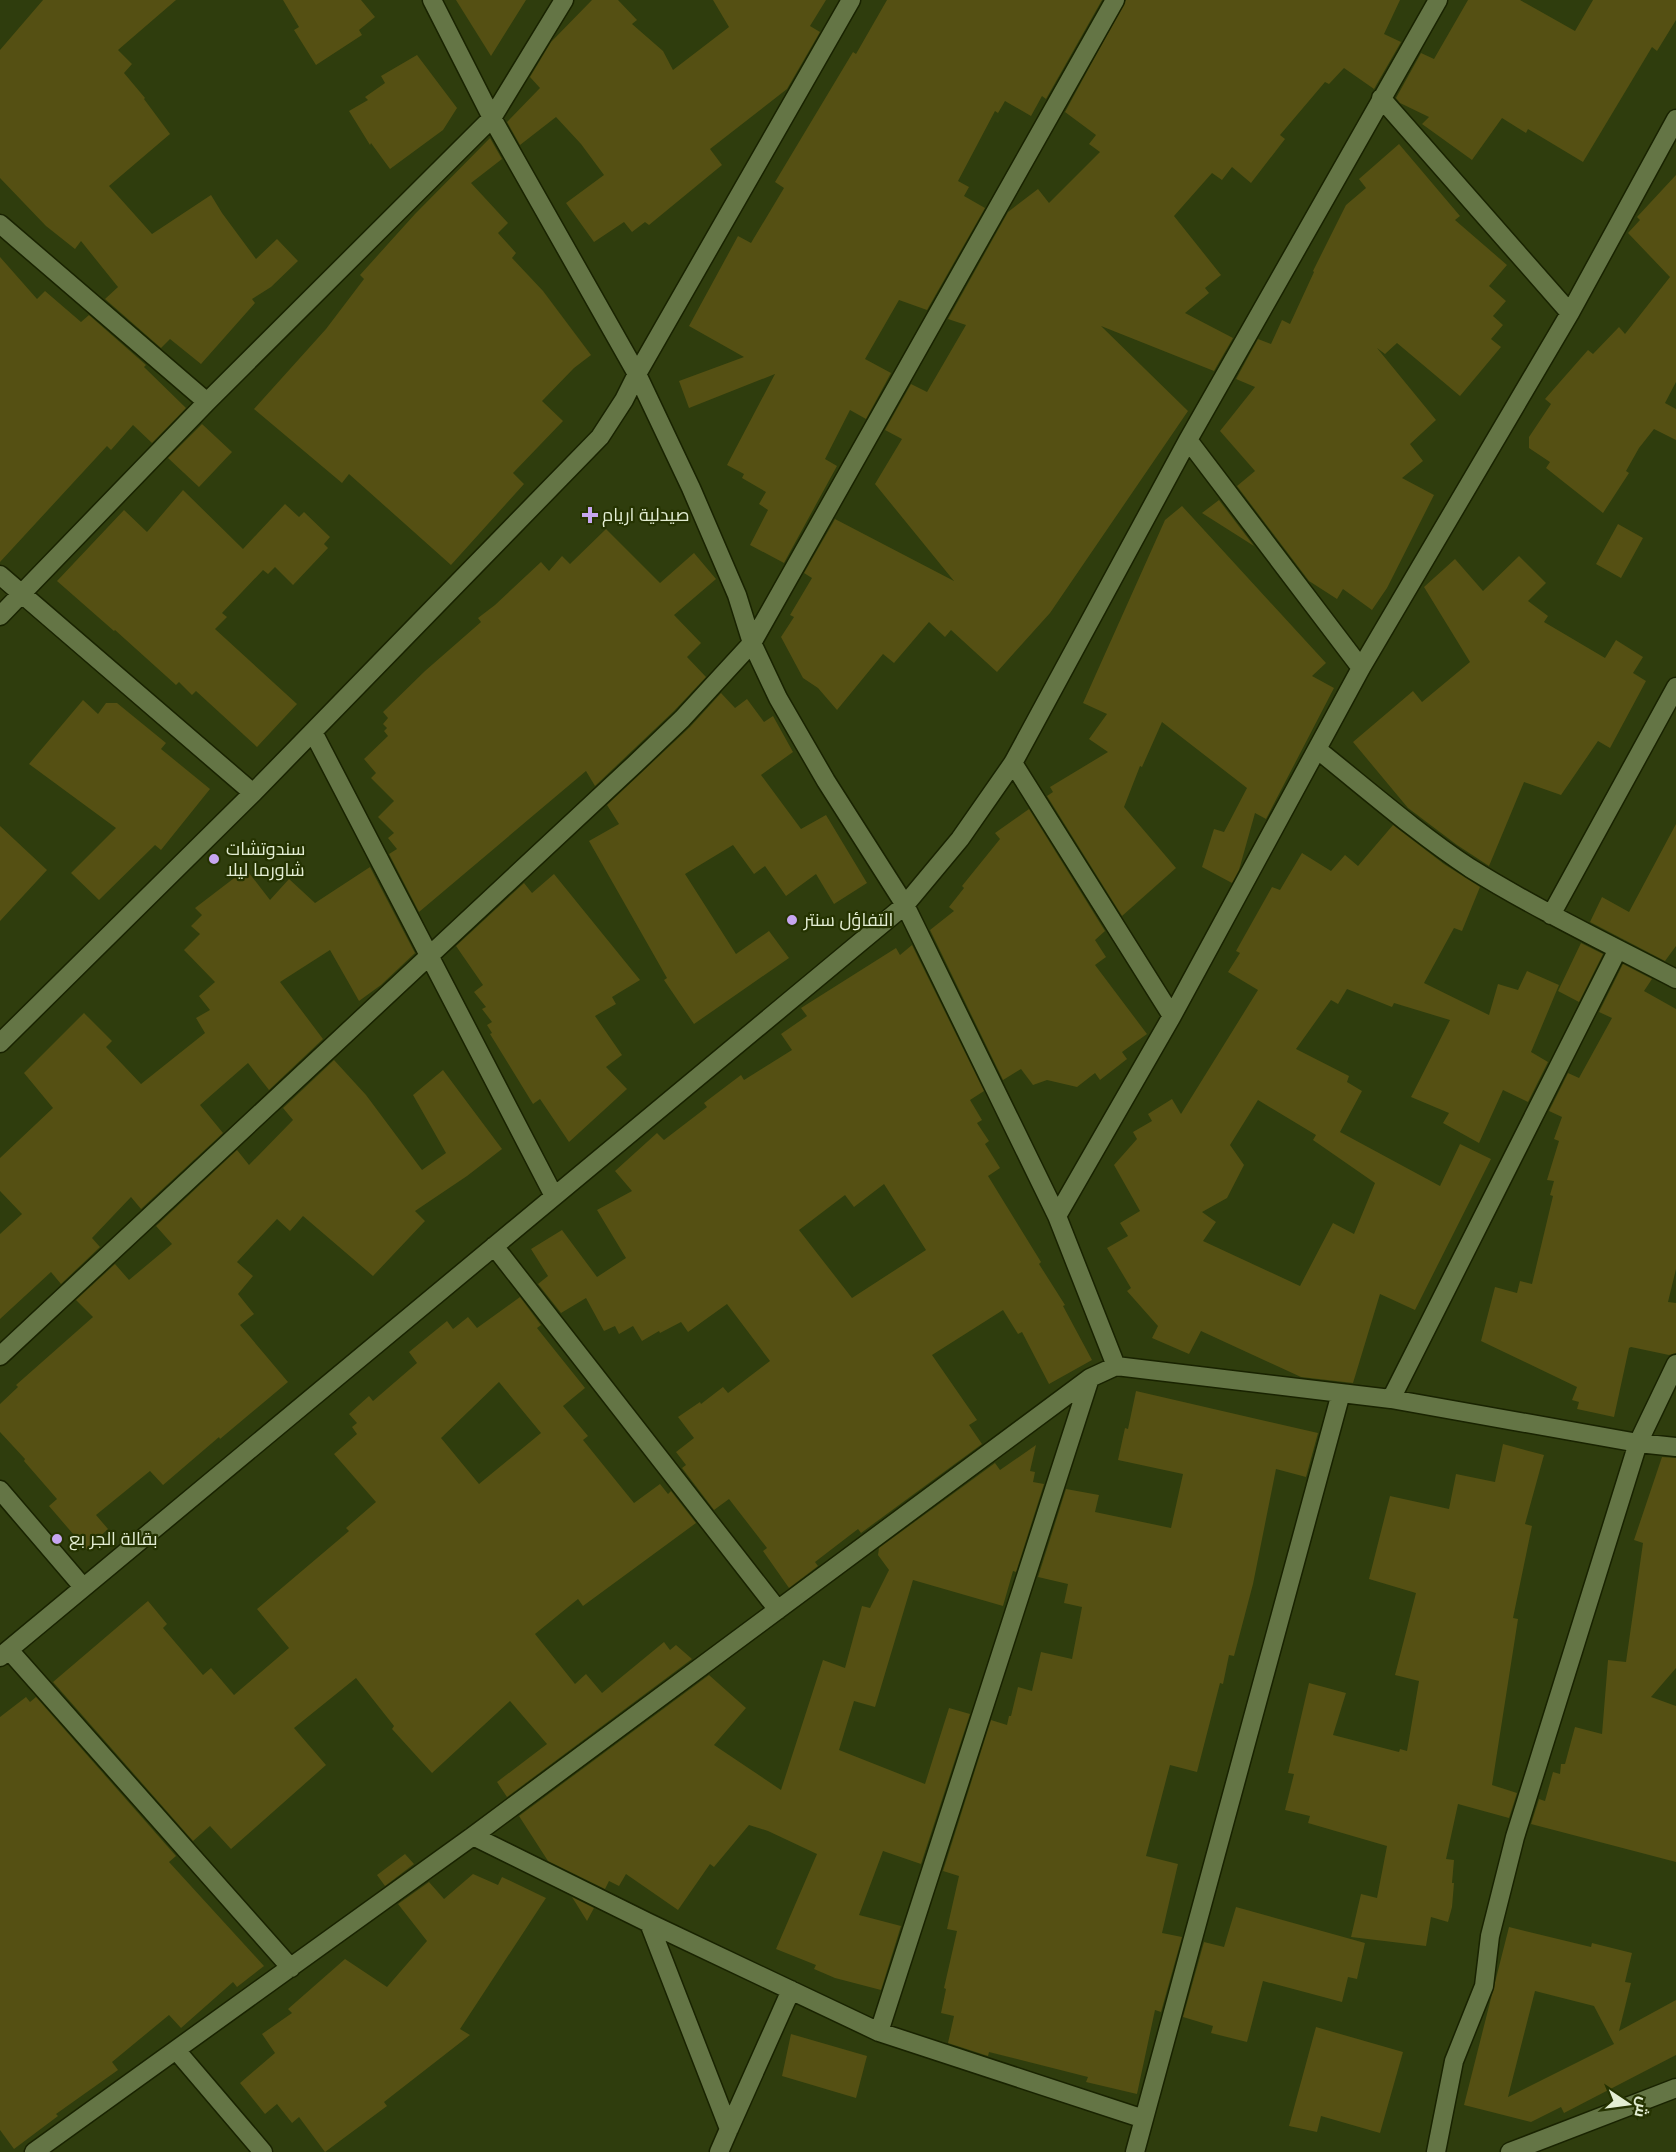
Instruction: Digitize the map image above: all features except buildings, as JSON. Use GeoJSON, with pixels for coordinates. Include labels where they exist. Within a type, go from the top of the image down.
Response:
{"type":"FeatureCollection","features":[{"type":"Feature","properties":{"kind":"street"},"geometry":{"type":"LineString","coordinates":[[432,0],[492,118],[637,374],[691,489],[736,596],[752,643],[778,698],[826,781],[905,905],[1057,1216],[1116,1366]]}},
{"type":"Feature","properties":{"kind":"street"},"geometry":{"type":"LineString","coordinates":[[0,616],[207,402],[492,118],[564,0]]}},
{"type":"Feature","properties":{"kind":"street"},"geometry":{"type":"LineString","coordinates":[[0,1043],[253,793],[600,437],[624,400],[851,0]]}},
{"type":"Feature","properties":{"kind":"street"},"geometry":{"type":"LineString","coordinates":[[0,1356],[666,734],[752,643],[1115,0]]}},
{"type":"Feature","properties":{"kind":"street"},"geometry":{"type":"LineString","coordinates":[[291,1968],[4,1653],[905,905],[960,839],[1013,763],[1188,440],[1438,0]]}},
{"type":"Feature","properties":{"kind":"street"},"geometry":{"type":"LineString","coordinates":[[1381,98],[1570,313]]}},
{"type":"Feature","properties":{"kind":"street"},"geometry":{"type":"LineString","coordinates":[[1057,1216],[1172,1016],[1361,668],[1570,313],[1676,119]]}},
{"type":"Feature","properties":{"kind":"street"},"geometry":{"type":"LineString","coordinates":[[0,224],[207,402]]}},
{"type":"Feature","properties":{"kind":"street"},"geometry":{"type":"LineString","coordinates":[[1188,440],[1361,668]]}},
{"type":"Feature","properties":{"kind":"street"},"geometry":{"type":"LineString","coordinates":[[0,575],[253,793]]}},
{"type":"Feature","properties":{"kind":"street"},"geometry":{"type":"LineString","coordinates":[[1551,915],[1676,687]]}},
{"type":"Feature","properties":{"kind":"street"},"geometry":{"type":"LineString","coordinates":[[313,732],[554,1196]]}},
{"type":"Feature","properties":{"kind":"street"},"geometry":{"type":"LineString","coordinates":[[1318,750],[1453,855],[1551,915],[1676,979]]}},
{"type":"Feature","properties":{"kind":"street"},"geometry":{"type":"LineString","coordinates":[[1013,763],[1172,1016]]}},
{"type":"Feature","properties":{"kind":"street"},"geometry":{"type":"LineString","coordinates":[[1391,1399],[1618,949]]}},
{"type":"Feature","properties":{"kind":"street"},"geometry":{"type":"LineString","coordinates":[[494,1246],[778,1610]]}},
{"type":"Feature","properties":{"kind":"street"},"geometry":{"type":"LineString","coordinates":[[1436,2152],[1454,2061],[1484,1986],[1490,1936],[1515,1837],[1638,1443],[1676,1364]]}},
{"type":"Feature","properties":{"kind":"street"},"geometry":{"type":"LineString","coordinates":[[34,2152],[473,1836],[1090,1378],[1116,1366],[1391,1399],[1638,1443],[1676,1447]]}},
{"type":"Feature","properties":{"kind":"street"},"geometry":{"type":"LineString","coordinates":[[879,2032],[1090,1378]]}},
{"type":"Feature","properties":{"kind":"street"},"geometry":{"type":"LineString","coordinates":[[1135,2152],[1341,1393]]}},
{"type":"Feature","properties":{"kind":"street"},"geometry":{"type":"LineString","coordinates":[[0,1491],[83,1587]]}},
{"type":"Feature","properties":{"kind":"street"},"geometry":{"type":"LineString","coordinates":[[473,1836],[649,1923],[879,2032],[1144,2119]]}},
{"type":"Feature","properties":{"kind":"street"},"geometry":{"type":"LineString","coordinates":[[649,1923],[729,2129]]}},
{"type":"Feature","properties":{"kind":"street"},"geometry":{"type":"LineString","coordinates":[[719,2152],[791,1990]]}},
{"type":"Feature","properties":{"kind":"street"},"geometry":{"type":"LineString","coordinates":[[176,2050],[262,2152]]}},
{"type":"Feature","properties":{"kind":"street"},"geometry":{"type":"LineString","coordinates":[[1510,2152],[1676,2088]]}},
{"type":"Feature","properties":{"kind":"place","name":"صيدلية اريام"},"geometry":{"type":"Point","coordinates":[590,515]}},
{"type":"Feature","properties":{"kind":"place","name":"سندوتشات شاورما ليلا"},"geometry":{"type":"Point","coordinates":[214,859]}},
{"type":"Feature","properties":{"kind":"place","name":"التفاؤل سنتر"},"geometry":{"type":"Point","coordinates":[792,920]}},
{"type":"Feature","properties":{"kind":"place","name":"بقالة الجر بع"},"geometry":{"type":"Point","coordinates":[57,1539]}}]}
